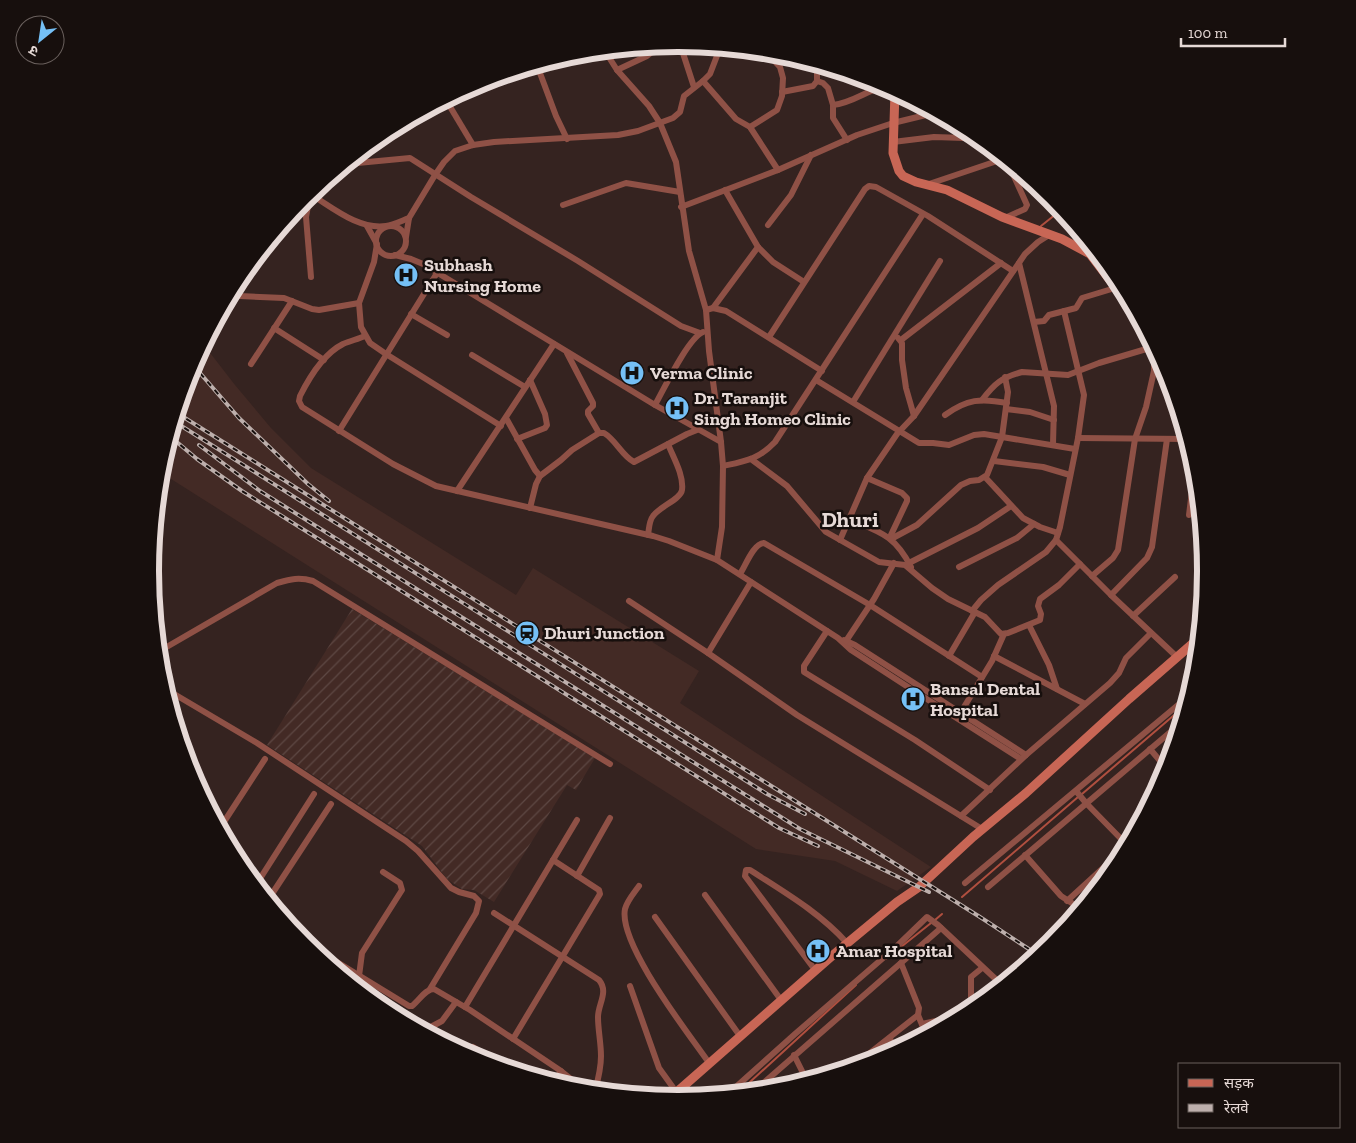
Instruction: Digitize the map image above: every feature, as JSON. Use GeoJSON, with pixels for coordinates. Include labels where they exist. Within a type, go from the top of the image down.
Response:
{"type":"FeatureCollection","features":[{"type":"Feature","properties":{"kind":"street"},"geometry":{"type":"LineString","coordinates":[[683,52],[694,87]]}},
{"type":"Feature","properties":{"kind":"street"},"geometry":{"type":"LineString","coordinates":[[617,70],[650,54]]}},
{"type":"Feature","properties":{"kind":"street"},"geometry":{"type":"LineString","coordinates":[[374,262],[402,251],[406,240],[408,218],[444,162],[455,151],[473,145],[502,142],[607,136],[628,133],[660,123],[677,115],[682,108],[684,96],[703,82],[710,74],[718,54]]}},
{"type":"Feature","properties":{"kind":"street"},"geometry":{"type":"LineString","coordinates":[[609,57],[617,70],[649,106],[660,123],[676,162],[691,260],[706,310],[703,331],[721,442],[723,466],[722,527],[717,560]]}},
{"type":"Feature","properties":{"kind":"street"},"geometry":{"type":"LineString","coordinates":[[750,127],[777,110],[782,92],[783,78],[780,67],[775,61]]}},
{"type":"Feature","properties":{"kind":"street"},"geometry":{"type":"LineString","coordinates":[[539,71],[556,116],[567,138]]}},
{"type":"Feature","properties":{"kind":"street"},"geometry":{"type":"LineString","coordinates":[[782,92],[813,86],[817,81],[817,72]]}},
{"type":"Feature","properties":{"kind":"street"},"geometry":{"type":"LineString","coordinates":[[817,81],[823,83],[828,88],[834,106],[833,118],[847,140]]}},
{"type":"Feature","properties":{"kind":"street"},"geometry":{"type":"LineString","coordinates":[[703,82],[736,119],[750,127],[778,170]]}},
{"type":"Feature","properties":{"kind":"street"},"geometry":{"type":"LineString","coordinates":[[834,106],[847,103],[872,90]]}},
{"type":"Feature","properties":{"kind":"street"},"geometry":{"type":"LineString","coordinates":[[894,100],[892,123],[893,153],[899,171],[903,176],[910,180],[955,193],[1005,218],[1083,248]]}},
{"type":"Feature","properties":{"kind":"street"},"geometry":{"type":"LineString","coordinates":[[449,105],[473,145]]}},
{"type":"Feature","properties":{"kind":"street"},"geometry":{"type":"LineString","coordinates":[[682,207],[778,170],[847,140],[892,123],[925,115]]}},
{"type":"Feature","properties":{"kind":"street"},"geometry":{"type":"LineString","coordinates":[[893,142],[934,137],[963,138]]}},
{"type":"Feature","properties":{"kind":"street"},"geometry":{"type":"LineString","coordinates":[[768,225],[790,195],[811,155]]}},
{"type":"Feature","properties":{"kind":"street"},"geometry":{"type":"LineString","coordinates":[[359,163],[406,157],[418,162],[435,175],[578,261],[681,326],[703,331]]}},
{"type":"Feature","properties":{"kind":"street"},"geometry":{"type":"LineString","coordinates":[[926,185],[996,161]]}},
{"type":"Feature","properties":{"kind":"street"},"geometry":{"type":"LineString","coordinates":[[1005,218],[1025,209],[1027,205],[1014,176]]}},
{"type":"Feature","properties":{"kind":"street"},"geometry":{"type":"LineString","coordinates":[[563,204],[626,183],[680,192]]}},
{"type":"Feature","properties":{"kind":"street"},"geometry":{"type":"LineString","coordinates":[[769,337],[868,186],[876,187],[923,214],[1013,271]]}},
{"type":"Feature","properties":{"kind":"street"},"geometry":{"type":"LineString","coordinates":[[725,190],[758,247],[773,262],[804,282]]}},
{"type":"Feature","properties":{"kind":"street"},"geometry":{"type":"LineString","coordinates":[[318,198],[367,226],[397,227],[401,230],[406,240],[412,258]]}},
{"type":"Feature","properties":{"kind":"street"},"geometry":{"type":"LineString","coordinates":[[308,209],[306,217],[311,277]]}},
{"type":"Feature","properties":{"kind":"street"},"geometry":{"type":"LineString","coordinates":[[723,466],[762,455],[775,442],[923,214]]}},
{"type":"Feature","properties":{"kind":"street"},"geometry":{"type":"LineString","coordinates":[[408,218],[388,226],[380,231],[378,235],[374,262],[360,302],[361,326],[370,343],[501,426]]}},
{"type":"Feature","properties":{"kind":"street"},"geometry":{"type":"LineString","coordinates":[[367,226],[381,252],[412,258],[655,405],[721,442]]}},
{"type":"Feature","properties":{"kind":"street"},"geometry":{"type":"LineString","coordinates":[[840,540],[867,478],[900,431],[914,416],[1013,271],[1032,247],[1049,235]]}},
{"type":"Feature","properties":{"kind":"street"},"geometry":{"type":"LineString","coordinates":[[713,308],[758,247]]}},
{"type":"Feature","properties":{"kind":"street"},"geometry":{"type":"LineString","coordinates":[[853,402],[940,260]]}},
{"type":"Feature","properties":{"kind":"street"},"geometry":{"type":"LineString","coordinates":[[901,340],[1001,263]]}},
{"type":"Feature","properties":{"kind":"street"},"geometry":{"type":"LineString","coordinates":[[1019,263],[1048,374],[1054,406],[1053,444]]}},
{"type":"Feature","properties":{"kind":"street"},"geometry":{"type":"LineString","coordinates":[[339,431],[437,273]]}},
{"type":"Feature","properties":{"kind":"street"},"geometry":{"type":"LineString","coordinates":[[1034,322],[1044,321],[1049,315],[1078,308],[1082,298],[1113,289]]}},
{"type":"Feature","properties":{"kind":"street"},"geometry":{"type":"LineString","coordinates":[[239,295],[277,297],[319,310],[360,302]]}},
{"type":"Feature","properties":{"kind":"street"},"geometry":{"type":"LineString","coordinates":[[251,364],[292,301]]}},
{"type":"Feature","properties":{"kind":"street"},"geometry":{"type":"LineString","coordinates":[[706,310],[713,308],[726,311],[822,371]]}},
{"type":"Feature","properties":{"kind":"street"},"geometry":{"type":"LineString","coordinates":[[949,656],[981,600],[998,585],[1046,552],[1057,536],[1078,438],[1084,395],[1079,371],[1072,352],[1072,344],[1064,311]]}},
{"type":"Feature","properties":{"kind":"street"},"geometry":{"type":"LineString","coordinates":[[411,314],[447,335]]}},
{"type":"Feature","properties":{"kind":"street"},"geometry":{"type":"LineString","coordinates":[[274,328],[324,360]]}},
{"type":"Feature","properties":{"kind":"street"},"geometry":{"type":"LineString","coordinates":[[655,405],[684,353],[703,331]]}},
{"type":"Feature","properties":{"kind":"street"},"geometry":{"type":"LineString","coordinates":[[366,336],[343,344],[324,360],[303,390],[299,402],[309,412],[426,482],[457,491],[648,535],[669,541],[717,560],[826,631],[846,641],[961,712],[1024,757]]}},
{"type":"Feature","properties":{"kind":"street"},"geometry":{"type":"LineString","coordinates":[[894,336],[901,340],[903,346],[902,360],[906,388],[914,416]]}},
{"type":"Feature","properties":{"kind":"street"},"geometry":{"type":"LineString","coordinates":[[457,491],[554,344]]}},
{"type":"Feature","properties":{"kind":"street"},"geometry":{"type":"LineString","coordinates":[[982,400],[997,381],[1005,377],[1022,372],[1068,375],[1099,362],[1146,349]]}},
{"type":"Feature","properties":{"kind":"street"},"geometry":{"type":"LineString","coordinates":[[567,352],[593,403],[588,414],[599,433]]}},
{"type":"Feature","properties":{"kind":"street"},"geometry":{"type":"LineString","coordinates":[[472,355],[525,387]]}},
{"type":"Feature","properties":{"kind":"street"},"geometry":{"type":"LineString","coordinates":[[1092,576],[1113,558],[1118,550],[1135,439],[1150,389],[1154,366]]}},
{"type":"Feature","properties":{"kind":"street"},"geometry":{"type":"LineString","coordinates":[[890,538],[917,525],[961,486],[970,481],[980,480],[990,471],[1002,438],[1008,392],[1005,377]]}},
{"type":"Feature","properties":{"kind":"street"},"geometry":{"type":"LineString","coordinates":[[517,438],[545,428],[547,425],[545,414],[530,380]]}},
{"type":"Feature","properties":{"kind":"street"},"geometry":{"type":"LineString","coordinates":[[816,380],[914,441],[922,444],[949,445],[980,434],[1053,444],[1075,449]]}},
{"type":"Feature","properties":{"kind":"street"},"geometry":{"type":"LineString","coordinates":[[945,415],[965,404],[982,400],[1054,420]]}},
{"type":"Feature","properties":{"kind":"street"},"geometry":{"type":"LineString","coordinates":[[506,418],[540,476]]}},
{"type":"Feature","properties":{"kind":"street"},"geometry":{"type":"LineString","coordinates":[[530,508],[540,476],[572,450],[599,433],[604,433],[610,437],[634,462],[697,430]]}},
{"type":"Feature","properties":{"kind":"street"},"geometry":{"type":"LineString","coordinates":[[1078,438],[1179,439]]}},
{"type":"Feature","properties":{"kind":"street"},"geometry":{"type":"LineString","coordinates":[[1111,595],[1147,558],[1152,547],[1167,439]]}},
{"type":"Feature","properties":{"kind":"street"},"geometry":{"type":"LineString","coordinates":[[648,535],[653,515],[668,502],[680,496],[682,490],[678,470],[668,444]]}},
{"type":"Feature","properties":{"kind":"street"},"geometry":{"type":"LineString","coordinates":[[751,459],[787,486],[820,526],[840,540],[880,562],[905,565],[948,599],[985,617],[999,633],[1004,634],[1040,620],[1038,606],[1040,599],[1059,585],[1080,564]]}},
{"type":"Feature","properties":{"kind":"street"},"geometry":{"type":"LineString","coordinates":[[994,461],[1043,467],[1070,475]]}},
{"type":"Feature","properties":{"kind":"street"},"geometry":{"type":"LineString","coordinates":[[984,477],[1023,518],[1057,536],[1080,564],[1177,657]]}},
{"type":"Feature","properties":{"kind":"street"},"geometry":{"type":"LineString","coordinates":[[867,478],[902,493],[907,498],[908,501],[890,538]]}},
{"type":"Feature","properties":{"kind":"street"},"geometry":{"type":"LineString","coordinates":[[1189,515],[1191,495]]}},
{"type":"Feature","properties":{"kind":"street"},"geometry":{"type":"LineString","coordinates":[[909,563],[961,537],[1011,506]]}},
{"type":"Feature","properties":{"kind":"street"},"geometry":{"type":"LineString","coordinates":[[849,519],[890,538],[898,545],[912,570]]}},
{"type":"Feature","properties":{"kind":"street"},"geometry":{"type":"LineString","coordinates":[[959,567],[1017,538],[1034,524]]}},
{"type":"Feature","properties":{"kind":"street"},"geometry":{"type":"LineString","coordinates":[[740,574],[756,546],[761,543],[764,544],[870,605],[982,678]]}},
{"type":"Feature","properties":{"kind":"street"},"geometry":{"type":"LineString","coordinates":[[846,641],[870,605],[894,563]]}},
{"type":"Feature","properties":{"kind":"street"},"geometry":{"type":"LineString","coordinates":[[1133,616],[1175,577]]}},
{"type":"Feature","properties":{"kind":"street"},"geometry":{"type":"LineString","coordinates":[[165,648],[277,583],[293,578],[302,578],[313,581],[610,764]]}},
{"type":"Feature","properties":{"kind":"street"},"geometry":{"type":"LineString","coordinates":[[708,653],[751,582]]}},
{"type":"Feature","properties":{"kind":"street"},"geometry":{"type":"LineString","coordinates":[[629,601],[797,715],[982,829]]}},
{"type":"Feature","properties":{"kind":"street"},"geometry":{"type":"LineString","coordinates":[[1029,625],[1049,665],[1057,689]]}},
{"type":"Feature","properties":{"kind":"street"},"geometry":{"type":"LineString","coordinates":[[826,631],[804,666],[804,672],[915,740],[990,790]]}},
{"type":"Feature","properties":{"kind":"street"},"geometry":{"type":"LineString","coordinates":[[961,816],[1024,757],[1119,674],[1126,658],[1151,633]]}},
{"type":"Feature","properties":{"kind":"street"},"geometry":{"type":"LineString","coordinates":[[961,712],[982,678],[1004,634]]}},
{"type":"Feature","properties":{"kind":"street"},"geometry":{"type":"LineString","coordinates":[[838,638],[851,650],[1024,757]]}},
{"type":"Feature","properties":{"kind":"street"},"geometry":{"type":"LineString","coordinates":[[680,1090],[815,970],[919,887],[1192,644]]}},
{"type":"Feature","properties":{"kind":"street"},"geometry":{"type":"LineString","coordinates":[[994,656],[1085,704]]}},
{"type":"Feature","properties":{"kind":"street"},"geometry":{"type":"LineString","coordinates":[[174,694],[257,743],[406,841],[418,851],[451,888],[474,896],[479,901],[476,913],[430,989],[412,1006],[335,961]]}},
{"type":"Feature","properties":{"kind":"street"},"geometry":{"type":"LineString","coordinates":[[965,883],[1180,704]]}},
{"type":"Feature","properties":{"kind":"street"},"geometry":{"type":"LineString","coordinates":[[988,887],[1084,802],[1171,731]]}},
{"type":"Feature","properties":{"kind":"street"},"geometry":{"type":"LineString","coordinates":[[1150,749],[1160,761]]}},
{"type":"Feature","properties":{"kind":"street"},"geometry":{"type":"LineString","coordinates":[[224,822],[264,759]]}},
{"type":"Feature","properties":{"kind":"street"},"geometry":{"type":"LineString","coordinates":[[1076,792],[1122,840]]}},
{"type":"Feature","properties":{"kind":"street"},"geometry":{"type":"LineString","coordinates":[[260,879],[314,794]]}},
{"type":"Feature","properties":{"kind":"street"},"geometry":{"type":"LineString","coordinates":[[272,894],[330,804]]}},
{"type":"Feature","properties":{"kind":"street"},"geometry":{"type":"LineString","coordinates":[[577,876],[610,818]]}},
{"type":"Feature","properties":{"kind":"street"},"geometry":{"type":"LineString","coordinates":[[465,1007],[577,820]]}},
{"type":"Feature","properties":{"kind":"street"},"geometry":{"type":"LineString","coordinates":[[1025,855],[1067,901],[1075,906]]}},
{"type":"Feature","properties":{"kind":"street"},"geometry":{"type":"LineString","coordinates":[[513,1039],[600,894],[599,890],[553,860]]}},
{"type":"Feature","properties":{"kind":"street"},"geometry":{"type":"LineString","coordinates":[[1067,901],[1104,867]]}},
{"type":"Feature","properties":{"kind":"street"},"geometry":{"type":"LineString","coordinates":[[815,970],[745,876],[746,870],[750,870],[815,912],[847,943]]}},
{"type":"Feature","properties":{"kind":"street"},"geometry":{"type":"LineString","coordinates":[[359,976],[362,953],[402,890],[400,883],[383,872]]}},
{"type":"Feature","properties":{"kind":"street"},"geometry":{"type":"LineString","coordinates":[[638,886],[625,909],[628,932],[634,948],[662,996],[709,1063]]}},
{"type":"Feature","properties":{"kind":"street"},"geometry":{"type":"LineString","coordinates":[[704,895],[781,1000]]}},
{"type":"Feature","properties":{"kind":"street"},"geometry":{"type":"LineString","coordinates":[[494,913],[599,980],[602,984],[603,997],[598,1017],[601,1057],[597,1084]]}},
{"type":"Feature","properties":{"kind":"street"},"geometry":{"type":"LineString","coordinates":[[655,917],[740,1036]]}},
{"type":"Feature","properties":{"kind":"street"},"geometry":{"type":"LineString","coordinates":[[736,1087],[898,946],[925,918],[929,918],[939,926],[997,981]]}},
{"type":"Feature","properties":{"kind":"street"},"geometry":{"type":"LineString","coordinates":[[763,1083],[901,963],[939,926]]}},
{"type":"Feature","properties":{"kind":"street"},"geometry":{"type":"LineString","coordinates":[[869,1054],[918,1015],[920,1008],[901,963]]}},
{"type":"Feature","properties":{"kind":"street"},"geometry":{"type":"LineString","coordinates":[[971,999],[971,978],[982,968]]}},
{"type":"Feature","properties":{"kind":"street"},"geometry":{"type":"LineString","coordinates":[[630,986],[659,1068],[670,1090]]}},
{"type":"Feature","properties":{"kind":"street"},"geometry":{"type":"LineString","coordinates":[[430,989],[434,989],[465,1007],[572,1080]]}},
{"type":"Feature","properties":{"kind":"street"},"geometry":{"type":"LineString","coordinates":[[430,1027],[442,1021],[456,1002]]}},
{"type":"Feature","properties":{"kind":"street"},"geometry":{"type":"LineString","coordinates":[[918,1015],[924,1028]]}},
{"type":"Feature","properties":{"kind":"street"},"geometry":{"type":"LineString","coordinates":[[922,1024],[938,1021]]}},
{"type":"Feature","properties":{"kind":"street"},"geometry":{"type":"LineString","coordinates":[[890,1038],[892,1044]]}},
{"type":"Feature","properties":{"kind":"street"},"geometry":{"type":"LineString","coordinates":[[473,1047],[481,1052]]}},
{"type":"Feature","properties":{"kind":"street"},"geometry":{"type":"LineString","coordinates":[[794,1056],[804,1075]]}},
{"type":"Feature","properties":{"kind":"street"},"geometry":{"type":"LineString","coordinates":[[558,1076],[561,1071]]}},
{"type":"Feature","properties":{"kind":"shaded area","name":"Dhuri Junction"},"geometry":{"type":"Polygon","coordinates":[[[209,351],[271,428],[311,468],[516,595],[533,568],[699,671],[680,703],[931,867],[897,891],[835,861],[756,849],[168,477],[187,405],[209,351]]]}},
{"type":"Feature","properties":{"kind":"shaded area"},"geometry":{"type":"Polygon","coordinates":[[[352,609],[595,758],[576,790],[567,785],[494,902],[474,890],[462,889],[447,879],[422,846],[267,745],[352,609]]]}},
{"type":"Feature","properties":{"kind":"waterway"},"geometry":{"type":"LineString","coordinates":[[1041,226],[1055,215]]}},
{"type":"Feature","properties":{"kind":"waterway"},"geometry":{"type":"LineString","coordinates":[[1082,794],[1177,713]]}},
{"type":"Feature","properties":{"kind":"waterway"},"geometry":{"type":"LineString","coordinates":[[962,897],[1078,797]]}},
{"type":"Feature","properties":{"kind":"waterway"},"geometry":{"type":"LineString","coordinates":[[935,920],[942,914]]}},
{"type":"Feature","properties":{"kind":"waterway"},"geometry":{"type":"LineString","coordinates":[[886,959],[931,923]]}},
{"type":"Feature","properties":{"kind":"waterway"},"geometry":{"type":"LineString","coordinates":[[746,1086],[856,985]]}},
{"type":"Feature","properties":{"kind":"railway"},"geometry":{"type":"LineString","coordinates":[[199,372],[239,418],[308,484],[329,501]]}},
{"type":"Feature","properties":{"kind":"railway"},"geometry":{"type":"LineString","coordinates":[[183,417],[1032,951]]}},
{"type":"Feature","properties":{"kind":"railway"},"geometry":{"type":"LineString","coordinates":[[181,426],[767,794],[805,814]]}},
{"type":"Feature","properties":{"kind":"railway"},"geometry":{"type":"LineString","coordinates":[[176,441],[242,491],[779,828],[818,846]]}},
{"type":"Feature","properties":{"kind":"railway"},"geometry":{"type":"LineString","coordinates":[[199,445],[260,491],[800,829],[929,892]]}},
{"type":"Feature","properties":{"kind":"place","name":"Subhash Nursing Home"},"geometry":{"type":"Point","coordinates":[406,275]}},
{"type":"Feature","properties":{"kind":"place","name":"Verma Clinic"},"geometry":{"type":"Point","coordinates":[632,373]}},
{"type":"Feature","properties":{"kind":"place","name":"Dr. Taranjit Singh Homeo Clinic"},"geometry":{"type":"Point","coordinates":[677,408]}},
{"type":"Feature","properties":{"kind":"place","name":"Dhuri Junction"},"geometry":{"type":"Point","coordinates":[527,633]}},
{"type":"Feature","properties":{"kind":"place","name":"Bansal Dental Hospital"},"geometry":{"type":"Point","coordinates":[913,699]}},
{"type":"Feature","properties":{"kind":"place","name":"Amar Hospital"},"geometry":{"type":"Point","coordinates":[818,951]}},
{"type":"Feature","properties":{"kind":"district","name":"Dhuri"},"geometry":{"type":"Point","coordinates":[850,519]}}]}
